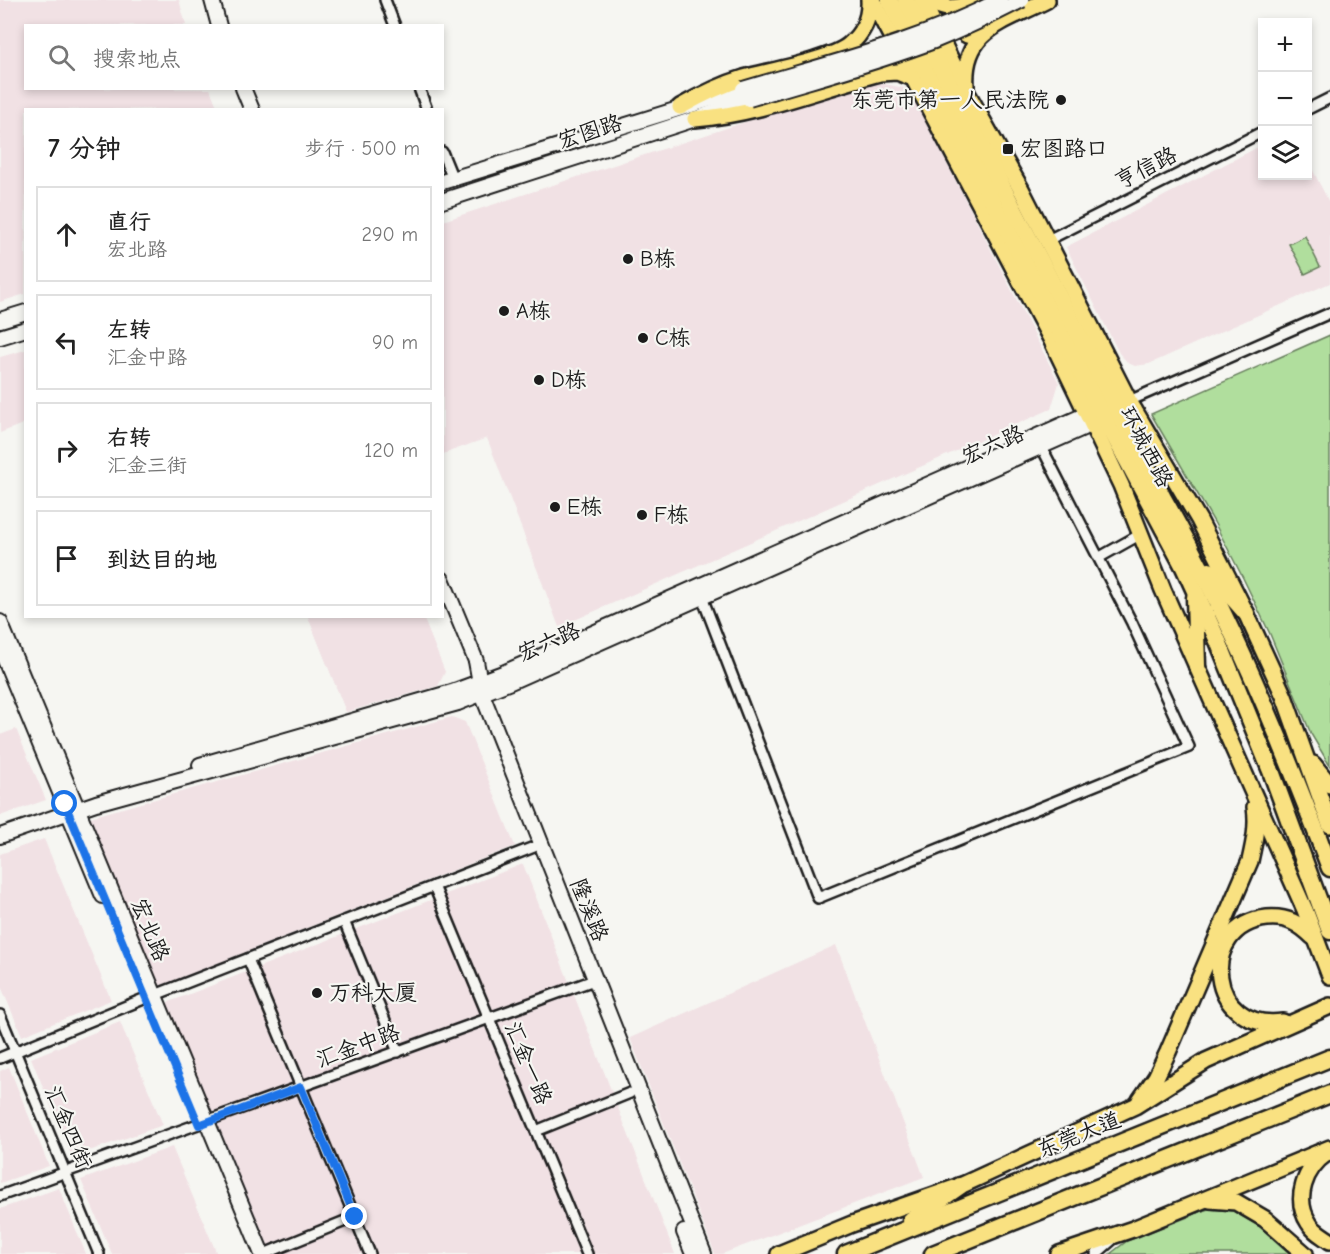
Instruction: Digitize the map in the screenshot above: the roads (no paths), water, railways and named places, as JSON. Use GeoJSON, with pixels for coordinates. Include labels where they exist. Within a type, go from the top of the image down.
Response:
{"type":"FeatureCollection","features":[{"type":"Feature","properties":{"kind":"highway","name":"环城西路"},"geometry":{"type":"LineString","coordinates":[[889,0],[1195,590],[1271,771],[1323,942]]}},
{"type":"Feature","properties":{"kind":"highway","name":"环城西路"},"geometry":{"type":"LineString","coordinates":[[906,0],[1163,498],[1197,558],[1267,711],[1330,868]]}},
{"type":"Feature","properties":{"kind":"highway"},"geometry":{"type":"LineString","coordinates":[[1197,558],[1246,613]]}},
{"type":"Feature","properties":{"kind":"highway"},"geometry":{"type":"LineString","coordinates":[[1195,590],[1197,666]]}},
{"type":"Feature","properties":{"kind":"highway","name":"东莞大道"},"geometry":{"type":"LineString","coordinates":[[846,1254],[1330,1058]]}},
{"type":"Feature","properties":{"kind":"highway"},"geometry":{"type":"LineString","coordinates":[[933,1254],[1330,1094]]}},
{"type":"Feature","properties":{"kind":"highway"},"geometry":{"type":"LineString","coordinates":[[884,1238],[960,1186]]}},
{"type":"Feature","properties":{"kind":"main road"},"geometry":{"type":"LineString","coordinates":[[849,45],[867,21],[871,0]]}},
{"type":"Feature","properties":{"kind":"main road"},"geometry":{"type":"LineString","coordinates":[[871,0],[1050,337],[1090,419],[1252,792],[1323,942],[1330,976]]}},
{"type":"Feature","properties":{"kind":"main road"},"geometry":{"type":"LineString","coordinates":[[922,0],[966,91],[1048,240],[1130,401],[1194,511],[1246,613],[1284,696],[1330,825]]}},
{"type":"Feature","properties":{"kind":"main road"},"geometry":{"type":"LineString","coordinates":[[929,0],[943,8],[958,9],[976,1]]}},
{"type":"Feature","properties":{"kind":"main road"},"geometry":{"type":"LineString","coordinates":[[966,91],[965,72],[969,54],[980,37],[996,25],[1047,0]]}},
{"type":"Feature","properties":{"kind":"main road"},"geometry":{"type":"LineString","coordinates":[[976,1],[962,11],[957,21],[962,33],[969,37],[980,37]]}},
{"type":"Feature","properties":{"kind":"main road"},"geometry":{"type":"LineString","coordinates":[[680,107],[711,90],[834,53],[860,41],[872,45],[877,54],[877,65],[861,78]]}},
{"type":"Feature","properties":{"kind":"main road"},"geometry":{"type":"LineString","coordinates":[[695,119],[717,118],[751,111],[880,73],[897,72],[913,78]]}},
{"type":"Feature","properties":{"kind":"main road"},"geometry":{"type":"LineString","coordinates":[[1306,756],[1330,785]]}},
{"type":"Feature","properties":{"kind":"main road"},"geometry":{"type":"LineString","coordinates":[[1135,1106],[1156,1077],[1168,1052],[1250,861],[1257,818],[1252,792]]}},
{"type":"Feature","properties":{"kind":"main road"},"geometry":{"type":"LineString","coordinates":[[1298,1019],[1270,1023],[1251,1020],[1237,1011],[1226,998],[1219,980],[1220,960],[1226,943],[1240,927],[1257,920],[1276,918],[1300,924],[1323,942]]}},
{"type":"Feature","properties":{"kind":"main road"},"geometry":{"type":"LineString","coordinates":[[779,1254],[852,1224],[960,1186],[1135,1106],[1206,1061],[1330,1006]]}},
{"type":"Feature","properties":{"kind":"main road"},"geometry":{"type":"LineString","coordinates":[[1059,1254],[1123,1233],[1330,1149]]}},
{"type":"Feature","properties":{"kind":"main road"},"geometry":{"type":"LineString","coordinates":[[1330,1149],[1307,1173],[1302,1189],[1302,1206],[1309,1223],[1330,1241]]}},
{"type":"Feature","properties":{"kind":"main road"},"geometry":{"type":"LineString","coordinates":[[1207,1200],[1236,1202],[1265,1218],[1305,1254]]}},
{"type":"Feature","properties":{"kind":"street"},"geometry":{"type":"LineString","coordinates":[[206,0],[212,24]]}},
{"type":"Feature","properties":{"kind":"street"},"geometry":{"type":"LineString","coordinates":[[212,0],[218,24]]}},
{"type":"Feature","properties":{"kind":"street"},"geometry":{"type":"LineString","coordinates":[[386,0],[394,24]]}},
{"type":"Feature","properties":{"kind":"street"},"geometry":{"type":"LineString","coordinates":[[746,94],[930,32],[1000,0]]}},
{"type":"Feature","properties":{"kind":"street"},"geometry":{"type":"LineString","coordinates":[[746,94],[892,56],[975,24],[1022,0]]}},
{"type":"Feature","properties":{"kind":"street"},"geometry":{"type":"LineString","coordinates":[[238,90],[244,108]]}},
{"type":"Feature","properties":{"kind":"street"},"geometry":{"type":"LineString","coordinates":[[244,90],[251,108]]}},
{"type":"Feature","properties":{"kind":"street"},"geometry":{"type":"LineString","coordinates":[[420,90],[426,108]]}},
{"type":"Feature","properties":{"kind":"street","name":"宏图路"},"geometry":{"type":"LineString","coordinates":[[448,180],[680,107],[746,94]]}},
{"type":"Feature","properties":{"kind":"street","name":"宏图路"},"geometry":{"type":"LineString","coordinates":[[444,200],[695,119],[746,94]]}},
{"type":"Feature","properties":{"kind":"street"},"geometry":{"type":"LineString","coordinates":[[1312,107],[1330,98]]}},
{"type":"Feature","properties":{"kind":"street","name":"亨信路"},"geometry":{"type":"LineString","coordinates":[[1048,240],[1258,135]]}},
{"type":"Feature","properties":{"kind":"street"},"geometry":{"type":"LineString","coordinates":[[444,161],[448,180]]}},
{"type":"Feature","properties":{"kind":"street"},"geometry":{"type":"LineString","coordinates":[[0,320],[24,313]]}},
{"type":"Feature","properties":{"kind":"street"},"geometry":{"type":"LineString","coordinates":[[1130,401],[1330,313]]}},
{"type":"Feature","properties":{"kind":"street"},"geometry":{"type":"LineString","coordinates":[[0,337],[24,330]]}},
{"type":"Feature","properties":{"kind":"street","name":"宏六路"},"geometry":{"type":"LineString","coordinates":[[0,826],[476,690],[702,597],[1041,446],[1090,419]]}},
{"type":"Feature","properties":{"kind":"street","name":"宏六路"},"geometry":{"type":"LineString","coordinates":[[476,690],[1090,419]]}},
{"type":"Feature","properties":{"kind":"street"},"geometry":{"type":"LineString","coordinates":[[702,597],[818,898],[1189,747],[1100,557],[1041,446]]}},
{"type":"Feature","properties":{"kind":"street"},"geometry":{"type":"LineString","coordinates":[[1100,557],[1141,534]]}},
{"type":"Feature","properties":{"kind":"street","name":"隆溪路"},"geometry":{"type":"LineString","coordinates":[[444,584],[476,661],[476,690],[591,981],[630,1093],[693,1254]]}},
{"type":"Feature","properties":{"kind":"street","name":"隆溪路"},"geometry":{"type":"LineString","coordinates":[[444,608],[467,663],[534,847],[704,1254]]}},
{"type":"Feature","properties":{"kind":"street","name":"宏北路"},"geometry":{"type":"LineString","coordinates":[[0,622],[71,807]]}},
{"type":"Feature","properties":{"kind":"street","name":"宏北路"},"geometry":{"type":"LineString","coordinates":[[0,648],[71,807],[203,1123],[254,1254]]}},
{"type":"Feature","properties":{"kind":"street","name":"宏六路"},"geometry":{"type":"LineString","coordinates":[[0,836],[71,807]]}},
{"type":"Feature","properties":{"kind":"street"},"geometry":{"type":"LineString","coordinates":[[0,1058],[534,847]]}},
{"type":"Feature","properties":{"kind":"street","name":"汇金一路"},"geometry":{"type":"LineString","coordinates":[[434,886],[587,1254]]}},
{"type":"Feature","properties":{"kind":"street"},"geometry":{"type":"LineString","coordinates":[[344,921],[398,1052]]}},
{"type":"Feature","properties":{"kind":"street"},"geometry":{"type":"LineString","coordinates":[[248,959],[370,1254]]}},
{"type":"Feature","properties":{"kind":"street","name":"汇金中路"},"geometry":{"type":"LineString","coordinates":[[0,1196],[591,981]]}},
{"type":"Feature","properties":{"kind":"street","name":"汇金四街"},"geometry":{"type":"LineString","coordinates":[[0,1015],[99,1254]]}},
{"type":"Feature","properties":{"kind":"street"},"geometry":{"type":"LineString","coordinates":[[536,1131],[630,1093]]}},
{"type":"Feature","properties":{"kind":"street","name":"宏北路"},"geometry":{"type":"LineString","coordinates":[[203,1123],[263,1254]]}},
{"type":"Feature","properties":{"kind":"street"},"geometry":{"type":"LineString","coordinates":[[263,1254],[355,1217]]}},
{"type":"Feature","properties":{"kind":"street"},"geometry":{"type":"LineString","coordinates":[[1096,1254],[1123,1233]]}},
{"type":"Feature","properties":{"kind":"place","name":"东莞市第一人民法院"},"geometry":{"type":"Point","coordinates":[1061,100]}},
{"type":"Feature","properties":{"kind":"place","name":"宏图路口"},"geometry":{"type":"Point","coordinates":[1008,149]}},
{"type":"Feature","properties":{"kind":"place","name":"B栋"},"geometry":{"type":"Point","coordinates":[628,259]}},
{"type":"Feature","properties":{"kind":"place","name":"A栋"},"geometry":{"type":"Point","coordinates":[504,311]}},
{"type":"Feature","properties":{"kind":"place","name":"C栋"},"geometry":{"type":"Point","coordinates":[643,338]}},
{"type":"Feature","properties":{"kind":"place","name":"D栋"},"geometry":{"type":"Point","coordinates":[539,380]}},
{"type":"Feature","properties":{"kind":"place","name":"E栋"},"geometry":{"type":"Point","coordinates":[555,507]}},
{"type":"Feature","properties":{"kind":"place","name":"F栋"},"geometry":{"type":"Point","coordinates":[642,515]}},
{"type":"Feature","properties":{"kind":"place","name":"万科大厦"},"geometry":{"type":"Point","coordinates":[317,993]}}]}
